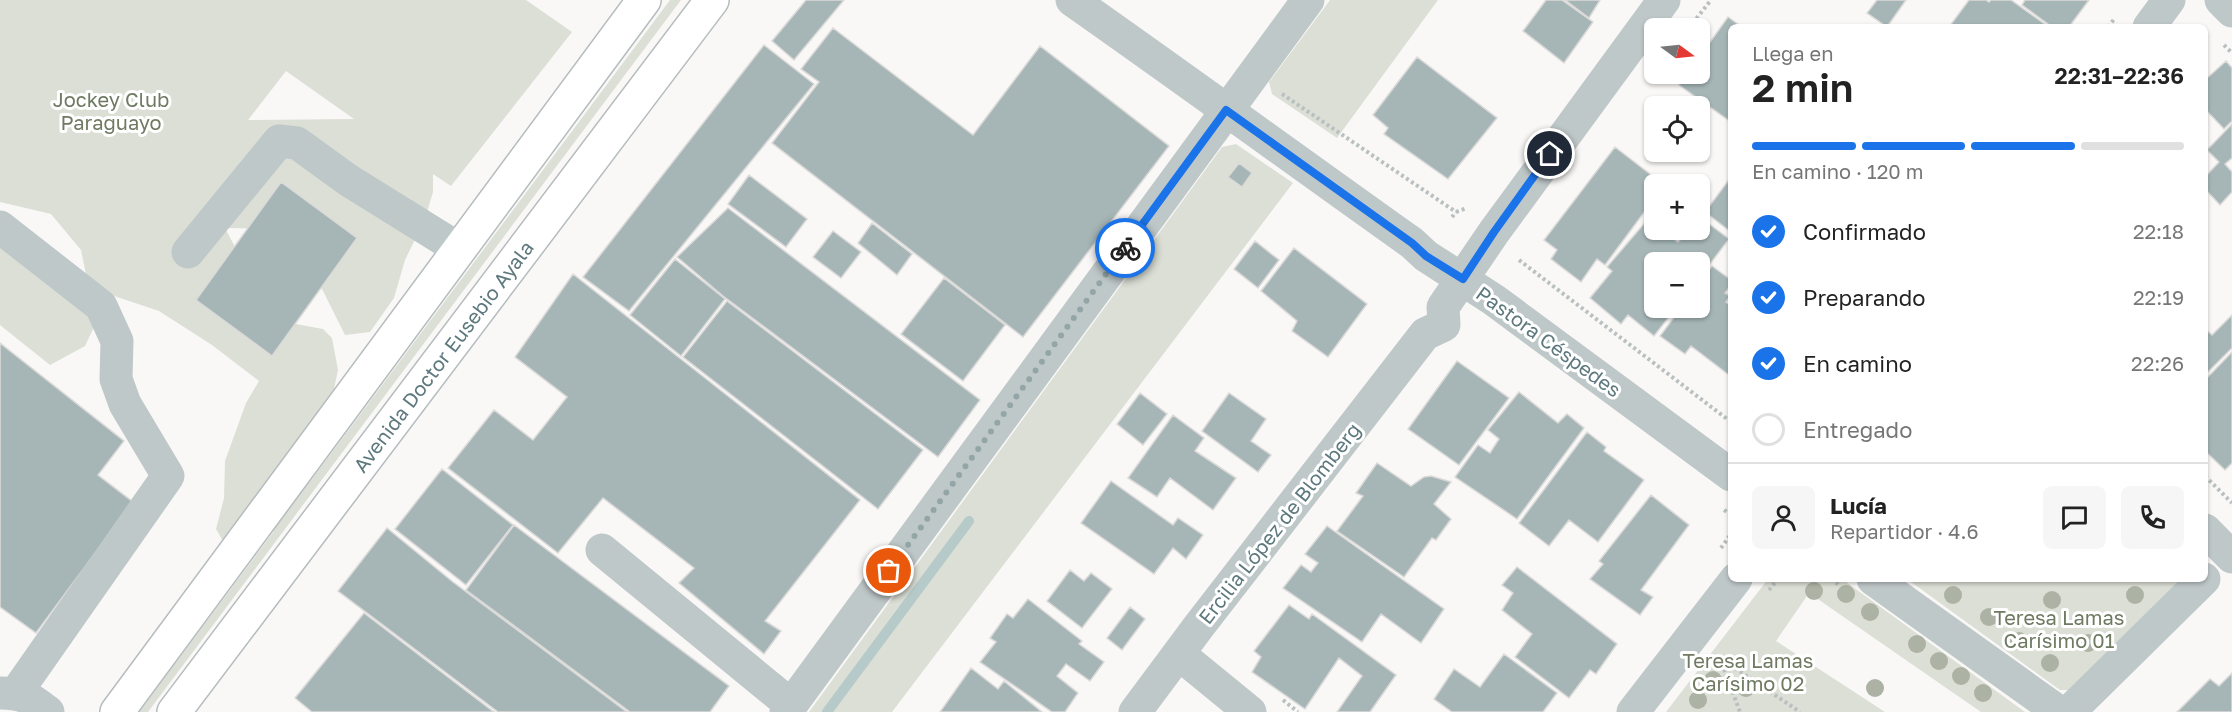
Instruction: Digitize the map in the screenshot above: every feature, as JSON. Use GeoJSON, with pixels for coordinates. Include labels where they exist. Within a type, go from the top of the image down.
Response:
{"type":"FeatureCollection","features":[{"type":"Feature","properties":{"kind":"highway"},"geometry":{"type":"LineString","coordinates":[[117,712],[644,0]]}},
{"type":"Feature","properties":{"kind":"highway","name":"Avenida Doctor Eusebio Ayala"},"geometry":{"type":"LineString","coordinates":[[174,712],[712,0]]}},
{"type":"Feature","properties":{"kind":"street"},"geometry":{"type":"LineString","coordinates":[[602,550],[789,709],[1308,0]]}},
{"type":"Feature","properties":{"kind":"street","name":"Ercilia López de Blomberg"},"geometry":{"type":"LineString","coordinates":[[1135,712],[1425,334],[1426,311],[1443,307],[1494,232],[1664,0]]}},
{"type":"Feature","properties":{"kind":"street"},"geometry":{"type":"LineString","coordinates":[[2151,24],[2169,0]]}},
{"type":"Feature","properties":{"kind":"street"},"geometry":{"type":"LineString","coordinates":[[2221,0],[2232,11]]}},
{"type":"Feature","properties":{"kind":"street","name":"Pastora Céspedes"},"geometry":{"type":"LineString","coordinates":[[1075,1],[1412,243],[1426,256],[1463,279],[1728,474]]}},
{"type":"Feature","properties":{"kind":"street"},"geometry":{"type":"LineString","coordinates":[[188,252],[279,141],[297,143],[348,180],[459,249]]}},
{"type":"Feature","properties":{"kind":"street"},"geometry":{"type":"LineString","coordinates":[[0,227],[101,306],[117,340],[116,379],[124,404],[168,476],[8,693],[27,696],[48,712]]}},
{"type":"Feature","properties":{"kind":"street"},"geometry":{"type":"LineString","coordinates":[[2208,570],[2221,546]]}},
{"type":"Feature","properties":{"kind":"street"},"geometry":{"type":"LineString","coordinates":[[1634,712],[1734,582]]}},
{"type":"Feature","properties":{"kind":"street"},"geometry":{"type":"LineString","coordinates":[[1877,582],[2059,712]]}},
{"type":"Feature","properties":{"kind":"street"},"geometry":{"type":"LineString","coordinates":[[2068,712],[2200,582]]}},
{"type":"Feature","properties":{"kind":"street"},"geometry":{"type":"LineString","coordinates":[[1179,654],[1250,712]]}},
{"type":"Feature","properties":{"kind":"path"},"geometry":{"type":"LineString","coordinates":[[1697,18],[1711,0]]}},
{"type":"Feature","properties":{"kind":"path"},"geometry":{"type":"LineString","coordinates":[[1279,92],[1456,212],[1452,217]]}},
{"type":"Feature","properties":{"kind":"path"},"geometry":{"type":"LineString","coordinates":[[1519,260],[1728,420]]}},
{"type":"Feature","properties":{"kind":"path"},"geometry":{"type":"LineString","coordinates":[[2208,479],[2232,503]]}},
{"type":"Feature","properties":{"kind":"path"},"geometry":{"type":"LineString","coordinates":[[1740,712],[1720,658],[1800,712]]}},
{"type":"Feature","properties":{"kind":"green space","name":"Jockey Club Paraguayo"},"geometry":{"type":"Polygon","coordinates":[[[0,0],[526,0],[572,32],[451,186],[433,174],[433,192],[425,219],[405,260],[394,298],[370,332],[345,335],[315,275],[287,229],[225,228],[243,262],[285,322],[323,329],[332,338],[338,370],[325,431],[309,483],[670,0],[681,0],[148,712],[139,712],[274,531],[227,548],[216,529],[224,498],[225,461],[246,403],[259,381],[212,345],[159,311],[117,297],[88,284],[81,250],[51,214],[0,202],[0,0]],[[286,71],[248,120],[354,119],[286,71]]]}},
{"type":"Feature","properties":{"kind":"green space"},"geometry":{"type":"Polygon","coordinates":[[[1330,0],[1438,0],[1337,138],[1272,94],[1269,82],[1330,0]]]}},
{"type":"Feature","properties":{"kind":"green space"},"geometry":{"type":"Polygon","coordinates":[[[1236,144],[1293,183],[892,712],[809,712],[1222,147],[1236,144]]]}},
{"type":"Feature","properties":{"kind":"green space"},"geometry":{"type":"Polygon","coordinates":[[[0,223],[57,253],[94,327],[85,346],[50,365],[0,325],[0,223]]]}},
{"type":"Feature","properties":{"kind":"green space","name":"Teresa Lamas Carísimo 02"},"geometry":{"type":"Polygon","coordinates":[[[1766,582],[1846,582],[2025,712],[1981,712],[1809,593],[1776,641],[1885,712],[1666,712],[1766,582]]]}},
{"type":"Feature","properties":{"kind":"green space","name":"Teresa Lamas Carísimo 01"},"geometry":{"type":"Polygon","coordinates":[[[1911,582],[2178,582],[2068,690],[2060,690],[1911,582]]]}},
{"type":"Feature","properties":{"kind":"building"},"geometry":{"type":"Polygon","coordinates":[[[806,0],[844,0],[794,60],[772,41],[806,0]]]}},
{"type":"Feature","properties":{"kind":"building"},"geometry":{"type":"Polygon","coordinates":[[[1546,0],[1562,0],[1593,22],[1564,63],[1523,31],[1546,0]]]}},
{"type":"Feature","properties":{"kind":"building"},"geometry":{"type":"Polygon","coordinates":[[[1565,0],[1600,0],[1589,18],[1565,0]]]}},
{"type":"Feature","properties":{"kind":"building"},"geometry":{"type":"Polygon","coordinates":[[[1877,0],[1906,0],[1889,24],[1883,24],[1867,13],[1877,0]]]}},
{"type":"Feature","properties":{"kind":"building"},"geometry":{"type":"Polygon","coordinates":[[[1969,0],[1989,2],[1991,0],[2011,0],[2045,24],[1951,24],[1969,0]]]}},
{"type":"Feature","properties":{"kind":"building"},"geometry":{"type":"Polygon","coordinates":[[[2025,0],[2089,0],[2071,24],[2048,24],[2022,5],[2025,0]]]}},
{"type":"Feature","properties":{"kind":"building"},"geometry":{"type":"Polygon","coordinates":[[[1728,17],[1738,24],[1728,24],[1728,120],[1710,107],[1710,96],[1694,96],[1679,85],[1710,84],[1710,42],[1728,17]]]}},
{"type":"Feature","properties":{"kind":"building"},"geometry":{"type":"Polygon","coordinates":[[[833,28],[973,135],[1040,46],[1169,146],[1023,337],[772,143],[819,82],[801,69],[833,28]]]}},
{"type":"Feature","properties":{"kind":"building"},"geometry":{"type":"Polygon","coordinates":[[[764,45],[814,84],[629,311],[583,277],[764,45]]]}},
{"type":"Feature","properties":{"kind":"building"},"geometry":{"type":"Polygon","coordinates":[[[1417,57],[1497,118],[1448,179],[1384,134],[1388,128],[1373,115],[1417,57]]]}},
{"type":"Feature","properties":{"kind":"building"},"geometry":{"type":"Polygon","coordinates":[[[2226,61],[2232,68],[2232,121],[2224,129],[2208,112],[2208,77],[2226,61]]]}},
{"type":"Feature","properties":{"kind":"building"},"geometry":{"type":"Polygon","coordinates":[[[2232,124],[2232,158],[2225,164],[2232,172],[2232,192],[2220,205],[2208,192],[2208,174],[2219,162],[2208,149],[2232,124]]]}},
{"type":"Feature","properties":{"kind":"building"},"geometry":{"type":"Polygon","coordinates":[[[1615,147],[1650,174],[1644,174],[1644,212],[1605,265],[1597,259],[1581,282],[1551,259],[1557,250],[1544,240],[1615,147]]]}},
{"type":"Feature","properties":{"kind":"building"},"geometry":{"type":"Polygon","coordinates":[[[1239,163],[1252,173],[1242,187],[1228,177],[1239,163]]]}},
{"type":"Feature","properties":{"kind":"building"},"geometry":{"type":"Polygon","coordinates":[[[749,175],[807,219],[786,247],[728,204],[749,175]]]}},
{"type":"Feature","properties":{"kind":"building"},"geometry":{"type":"Polygon","coordinates":[[[1728,181],[1728,230],[1710,216],[1710,205],[1728,181]]]}},
{"type":"Feature","properties":{"kind":"building"},"geometry":{"type":"Polygon","coordinates":[[[281,182],[357,238],[272,356],[196,300],[281,182]]]}},
{"type":"Feature","properties":{"kind":"building"},"geometry":{"type":"Polygon","coordinates":[[[728,208],[980,400],[938,457],[723,296],[677,257],[728,208]]]}},
{"type":"Feature","properties":{"kind":"building"},"geometry":{"type":"Polygon","coordinates":[[[872,223],[912,254],[897,275],[858,243],[872,223]]]}},
{"type":"Feature","properties":{"kind":"building"},"geometry":{"type":"Polygon","coordinates":[[[1644,224],[1644,240],[1675,240],[1678,242],[1680,240],[1710,240],[1710,225],[1728,238],[1710,264],[1710,252],[1644,252],[1644,318],[1668,318],[1654,336],[1628,315],[1621,324],[1590,298],[1612,271],[1607,267],[1644,224]]]}},
{"type":"Feature","properties":{"kind":"building"},"geometry":{"type":"Polygon","coordinates":[[[833,231],[861,252],[841,278],[813,257],[833,231]]]}},
{"type":"Feature","properties":{"kind":"building"},"geometry":{"type":"Polygon","coordinates":[[[1255,241],[1279,260],[1258,288],[1234,269],[1255,241]]]}},
{"type":"Feature","properties":{"kind":"building"},"geometry":{"type":"Polygon","coordinates":[[[1294,248],[1367,304],[1328,357],[1292,331],[1297,321],[1261,291],[1294,248]]]}},
{"type":"Feature","properties":{"kind":"building"},"geometry":{"type":"Polygon","coordinates":[[[675,259],[725,299],[681,356],[630,315],[675,259]]]}},
{"type":"Feature","properties":{"kind":"building"},"geometry":{"type":"Polygon","coordinates":[[[1712,266],[1728,278],[1728,289],[1725,293],[1728,295],[1726,302],[1728,304],[1728,374],[1691,346],[1685,354],[1660,336],[1674,318],[1710,318],[1710,269],[1712,266]]]}},
{"type":"Feature","properties":{"kind":"building"},"geometry":{"type":"Polygon","coordinates":[[[573,274],[860,500],[765,621],[781,631],[764,654],[679,583],[694,568],[603,498],[558,553],[448,468],[494,410],[533,440],[567,397],[515,357],[573,274]]]}},
{"type":"Feature","properties":{"kind":"building"},"geometry":{"type":"Polygon","coordinates":[[[944,278],[1005,325],[963,381],[901,334],[944,278]]]}},
{"type":"Feature","properties":{"kind":"building"},"geometry":{"type":"Polygon","coordinates":[[[727,301],[923,450],[878,509],[683,357],[727,301]]]}},
{"type":"Feature","properties":{"kind":"building"},"geometry":{"type":"Polygon","coordinates":[[[2232,315],[2232,348],[2208,372],[2208,332],[2212,335],[2232,315]]]}},
{"type":"Feature","properties":{"kind":"building"},"geometry":{"type":"Polygon","coordinates":[[[0,343],[124,441],[98,475],[133,502],[36,633],[0,607],[0,343]]]}},
{"type":"Feature","properties":{"kind":"building"},"geometry":{"type":"Polygon","coordinates":[[[2232,352],[2232,463],[2225,470],[2208,454],[2208,377],[2232,352]]]}},
{"type":"Feature","properties":{"kind":"building"},"geometry":{"type":"Polygon","coordinates":[[[1457,361],[1509,398],[1459,465],[1408,429],[1457,361]]]}},
{"type":"Feature","properties":{"kind":"building"},"geometry":{"type":"Polygon","coordinates":[[[1519,392],[1558,423],[1567,414],[1584,428],[1517,519],[1455,477],[1478,445],[1490,453],[1499,439],[1488,430],[1519,392]]]}},
{"type":"Feature","properties":{"kind":"building"},"geometry":{"type":"Polygon","coordinates":[[[1140,393],[1167,414],[1143,445],[1117,424],[1140,393]]]}},
{"type":"Feature","properties":{"kind":"building"},"geometry":{"type":"Polygon","coordinates":[[[1229,393],[1266,419],[1251,441],[1271,455],[1258,472],[1202,431],[1229,393]]]}},
{"type":"Feature","properties":{"kind":"building"},"geometry":{"type":"Polygon","coordinates":[[[1173,415],[1204,438],[1195,451],[1236,478],[1213,510],[1170,478],[1157,497],[1128,478],[1173,415]]]}},
{"type":"Feature","properties":{"kind":"building"},"geometry":{"type":"Polygon","coordinates":[[[1587,432],[1606,447],[1604,451],[1644,480],[1598,542],[1569,520],[1549,546],[1519,523],[1587,432]]]}},
{"type":"Feature","properties":{"kind":"building"},"geometry":{"type":"Polygon","coordinates":[[[1377,463],[1411,486],[1424,477],[1431,476],[1451,482],[1434,504],[1451,519],[1436,540],[1432,538],[1404,577],[1337,531],[1363,496],[1356,493],[1377,463]]]}},
{"type":"Feature","properties":{"kind":"building"},"geometry":{"type":"Polygon","coordinates":[[[442,469],[513,525],[466,585],[395,529],[442,469]]]}},
{"type":"Feature","properties":{"kind":"building"},"geometry":{"type":"Polygon","coordinates":[[[1111,481],[1173,525],[1178,518],[1203,535],[1186,559],[1173,548],[1154,574],[1081,523],[1111,481]]]}},
{"type":"Feature","properties":{"kind":"building"},"geometry":{"type":"Polygon","coordinates":[[[1651,495],[1689,525],[1641,590],[1653,597],[1640,615],[1590,579],[1603,564],[1599,561],[1651,495]]]}},
{"type":"Feature","properties":{"kind":"building"},"geometry":{"type":"Polygon","coordinates":[[[514,525],[729,686],[710,712],[630,712],[466,590],[514,525]]]}},
{"type":"Feature","properties":{"kind":"building"},"geometry":{"type":"Polygon","coordinates":[[[1327,526],[1444,609],[1421,643],[1381,614],[1362,642],[1283,588],[1301,565],[1311,572],[1318,563],[1305,554],[1327,526]]]}},
{"type":"Feature","properties":{"kind":"building"},"geometry":{"type":"Polygon","coordinates":[[[387,528],[453,582],[627,712],[498,712],[338,591],[387,528]]]}},
{"type":"Feature","properties":{"kind":"building"},"geometry":{"type":"Polygon","coordinates":[[[1517,567],[1617,644],[1596,674],[1590,670],[1569,698],[1515,657],[1532,634],[1502,610],[1513,593],[1502,585],[1517,567]]]}},
{"type":"Feature","properties":{"kind":"building"},"geometry":{"type":"Polygon","coordinates":[[[1070,570],[1084,581],[1091,573],[1112,589],[1082,628],[1047,601],[1070,570]]]}},
{"type":"Feature","properties":{"kind":"building"},"geometry":{"type":"Polygon","coordinates":[[[1028,599],[1082,641],[1079,644],[1104,662],[1090,681],[1066,664],[1057,676],[1078,693],[1065,712],[1052,712],[980,662],[996,642],[990,638],[1007,614],[1013,618],[1028,599]]]}},
{"type":"Feature","properties":{"kind":"building"},"geometry":{"type":"Polygon","coordinates":[[[1289,605],[1309,619],[1312,614],[1396,675],[1370,712],[1337,712],[1362,676],[1339,658],[1305,709],[1252,672],[1261,657],[1254,651],[1289,605]]]}},
{"type":"Feature","properties":{"kind":"building"},"geometry":{"type":"Polygon","coordinates":[[[1130,607],[1145,619],[1122,650],[1107,638],[1130,607]]]}},
{"type":"Feature","properties":{"kind":"building"},"geometry":{"type":"Polygon","coordinates":[[[364,613],[494,712],[312,712],[295,698],[364,613]]]}},
{"type":"Feature","properties":{"kind":"building"},"geometry":{"type":"Polygon","coordinates":[[[1504,654],[1557,693],[1543,712],[1452,712],[1434,699],[1454,669],[1480,687],[1504,654]]]}},
{"type":"Feature","properties":{"kind":"building"},"geometry":{"type":"Polygon","coordinates":[[[971,668],[998,689],[1004,681],[1042,712],[940,712],[971,668]]]}},
{"type":"Feature","properties":{"kind":"building"},"geometry":{"type":"Polygon","coordinates":[[[2232,673],[2232,712],[2177,712],[2210,679],[2219,686],[2232,673]]]}},
{"type":"Feature","properties":{"kind":"waterway"},"geometry":{"type":"LineString","coordinates":[[827,712],[969,521]]}},
{"type":"Feature","properties":{"kind":"way so far"},"geometry":{"type":"LineString","coordinates":[[889,571],[1125,248]]}},
{"type":"Feature","properties":{"kind":"route"},"geometry":{"type":"LineString","coordinates":[[1125,248],[1226,110],[1412,243],[1426,256],[1463,279],[1550,154]]}}]}
